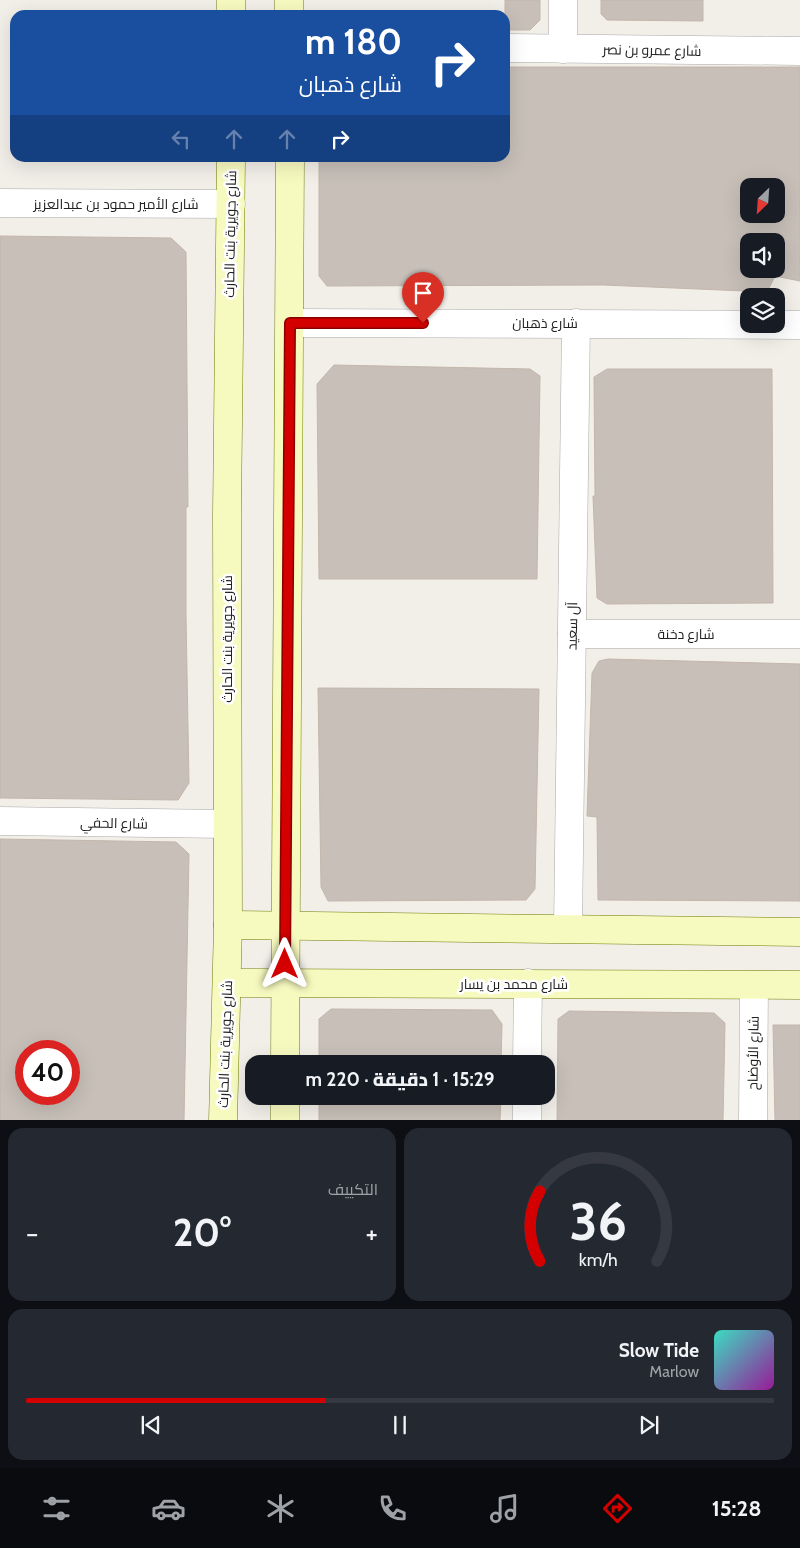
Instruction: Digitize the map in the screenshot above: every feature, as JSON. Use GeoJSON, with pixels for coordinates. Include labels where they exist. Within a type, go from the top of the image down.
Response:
{"type":"FeatureCollection","features":[{"type":"Feature","properties":{"kind":"street"},"geometry":{"type":"LineString","coordinates":[[563,0],[563,49]]}},
{"type":"Feature","properties":{"kind":"street","name":"شارع عمرو بن نصر"},"geometry":{"type":"LineString","coordinates":[[510,48],[800,52]]}},
{"type":"Feature","properties":{"kind":"street","name":"شارع جويرية بنت الحارث"},"geometry":{"type":"LineString","coordinates":[[223,1120],[228,925],[226,514],[231,162]]}},
{"type":"Feature","properties":{"kind":"street"},"geometry":{"type":"LineString","coordinates":[[283,1055],[290,162]]}},
{"type":"Feature","properties":{"kind":"street","name":"شارع الأمير حمود بن عبدالعزيز"},"geometry":{"type":"LineString","coordinates":[[0,204],[231,204]]}},
{"type":"Feature","properties":{"kind":"street","name":"شارع ذهبان"},"geometry":{"type":"LineString","coordinates":[[290,323],[800,325]]}},
{"type":"Feature","properties":{"kind":"street","name":"آل سعيد"},"geometry":{"type":"LineString","coordinates":[[568,928],[576,323]]}},
{"type":"Feature","properties":{"kind":"street","name":"شارع دخنة"},"geometry":{"type":"LineString","coordinates":[[572,634],[800,634]]}},
{"type":"Feature","properties":{"kind":"street","name":"شارع الحفي"},"geometry":{"type":"LineString","coordinates":[[0,821],[227,824]]}},
{"type":"Feature","properties":{"kind":"street"},"geometry":{"type":"LineString","coordinates":[[228,925],[799,932]]}},
{"type":"Feature","properties":{"kind":"street"},"geometry":{"type":"LineString","coordinates":[[360,926],[315,933],[299,940],[295,952],[298,962],[311,975],[360,984]]}},
{"type":"Feature","properties":{"kind":"street","name":"شارع محمد بن يسار"},"geometry":{"type":"LineString","coordinates":[[227,983],[800,985]]}},
{"type":"Feature","properties":{"kind":"street"},"geometry":{"type":"LineString","coordinates":[[528,984],[528,1055]]}},
{"type":"Feature","properties":{"kind":"street","name":"شارع الأوضاح"},"geometry":{"type":"LineString","coordinates":[[753,1120],[754,985]]}},
{"type":"Feature","properties":{"kind":"street"},"geometry":{"type":"LineString","coordinates":[[224,1091],[234,1008],[250,997],[262,998],[274,1006],[282,1055]]}},
{"type":"Feature","properties":{"kind":"street"},"geometry":{"type":"LineString","coordinates":[[285,1105],[285,1120]]}},
{"type":"Feature","properties":{"kind":"street"},"geometry":{"type":"LineString","coordinates":[[527,1105],[527,1120]]}},
{"type":"Feature","properties":{"kind":"building"},"geometry":{"type":"Polygon","coordinates":[[[505,0],[540,0],[540,20],[530,30],[510,30],[510,10],[505,10],[505,0]]]}},
{"type":"Feature","properties":{"kind":"building"},"geometry":{"type":"Polygon","coordinates":[[[601,0],[703,0],[703,21],[607,20],[601,14],[601,0]]]}},
{"type":"Feature","properties":{"kind":"building"},"geometry":{"type":"Polygon","coordinates":[[[510,67],[800,67],[800,281],[785,278],[785,233],[740,233],[740,278],[774,278],[769,288],[740,288],[740,291],[604,285],[327,286],[319,276],[319,162],[510,162],[510,67]]]}},
{"type":"Feature","properties":{"kind":"building"},"geometry":{"type":"Polygon","coordinates":[[[0,236],[171,238],[186,252],[188,507],[186,507],[186,615],[189,783],[178,800],[0,798],[0,236]]]}},
{"type":"Feature","properties":{"kind":"building"},"geometry":{"type":"Polygon","coordinates":[[[334,365],[530,369],[540,376],[537,579],[319,579],[317,384],[334,365]]]}},
{"type":"Feature","properties":{"kind":"building"},"geometry":{"type":"Polygon","coordinates":[[[607,369],[772,369],[773,603],[607,604],[597,598],[593,496],[595,496],[594,377],[607,369]]]}},
{"type":"Feature","properties":{"kind":"building"},"geometry":{"type":"Polygon","coordinates":[[[608,659],[800,664],[800,901],[598,900],[597,817],[587,816],[592,673],[599,661],[608,659]]]}},
{"type":"Feature","properties":{"kind":"building"},"geometry":{"type":"Polygon","coordinates":[[[318,688],[539,689],[535,889],[526,900],[328,901],[321,887],[318,688]]]}},
{"type":"Feature","properties":{"kind":"building"},"geometry":{"type":"Polygon","coordinates":[[[0,839],[176,842],[189,854],[184,1120],[0,1120],[0,839]]]}},
{"type":"Feature","properties":{"kind":"building"},"geometry":{"type":"Polygon","coordinates":[[[331,1009],[492,1010],[502,1024],[501,1055],[319,1055],[319,1019],[331,1009]]]}},
{"type":"Feature","properties":{"kind":"building"},"geometry":{"type":"Polygon","coordinates":[[[569,1011],[714,1013],[725,1023],[723,1120],[557,1120],[558,1019],[569,1011]]]}},
{"type":"Feature","properties":{"kind":"building"},"geometry":{"type":"Polygon","coordinates":[[[773,1025],[800,1025],[800,1120],[775,1120],[773,1025]]]}},
{"type":"Feature","properties":{"kind":"building"},"geometry":{"type":"Polygon","coordinates":[[[319,1105],[501,1105],[500,1120],[319,1120],[319,1105]]]}},
{"type":"Feature","properties":{"kind":"route"},"geometry":{"type":"LineString","coordinates":[[285,964],[290,323],[423,323]]}}]}
